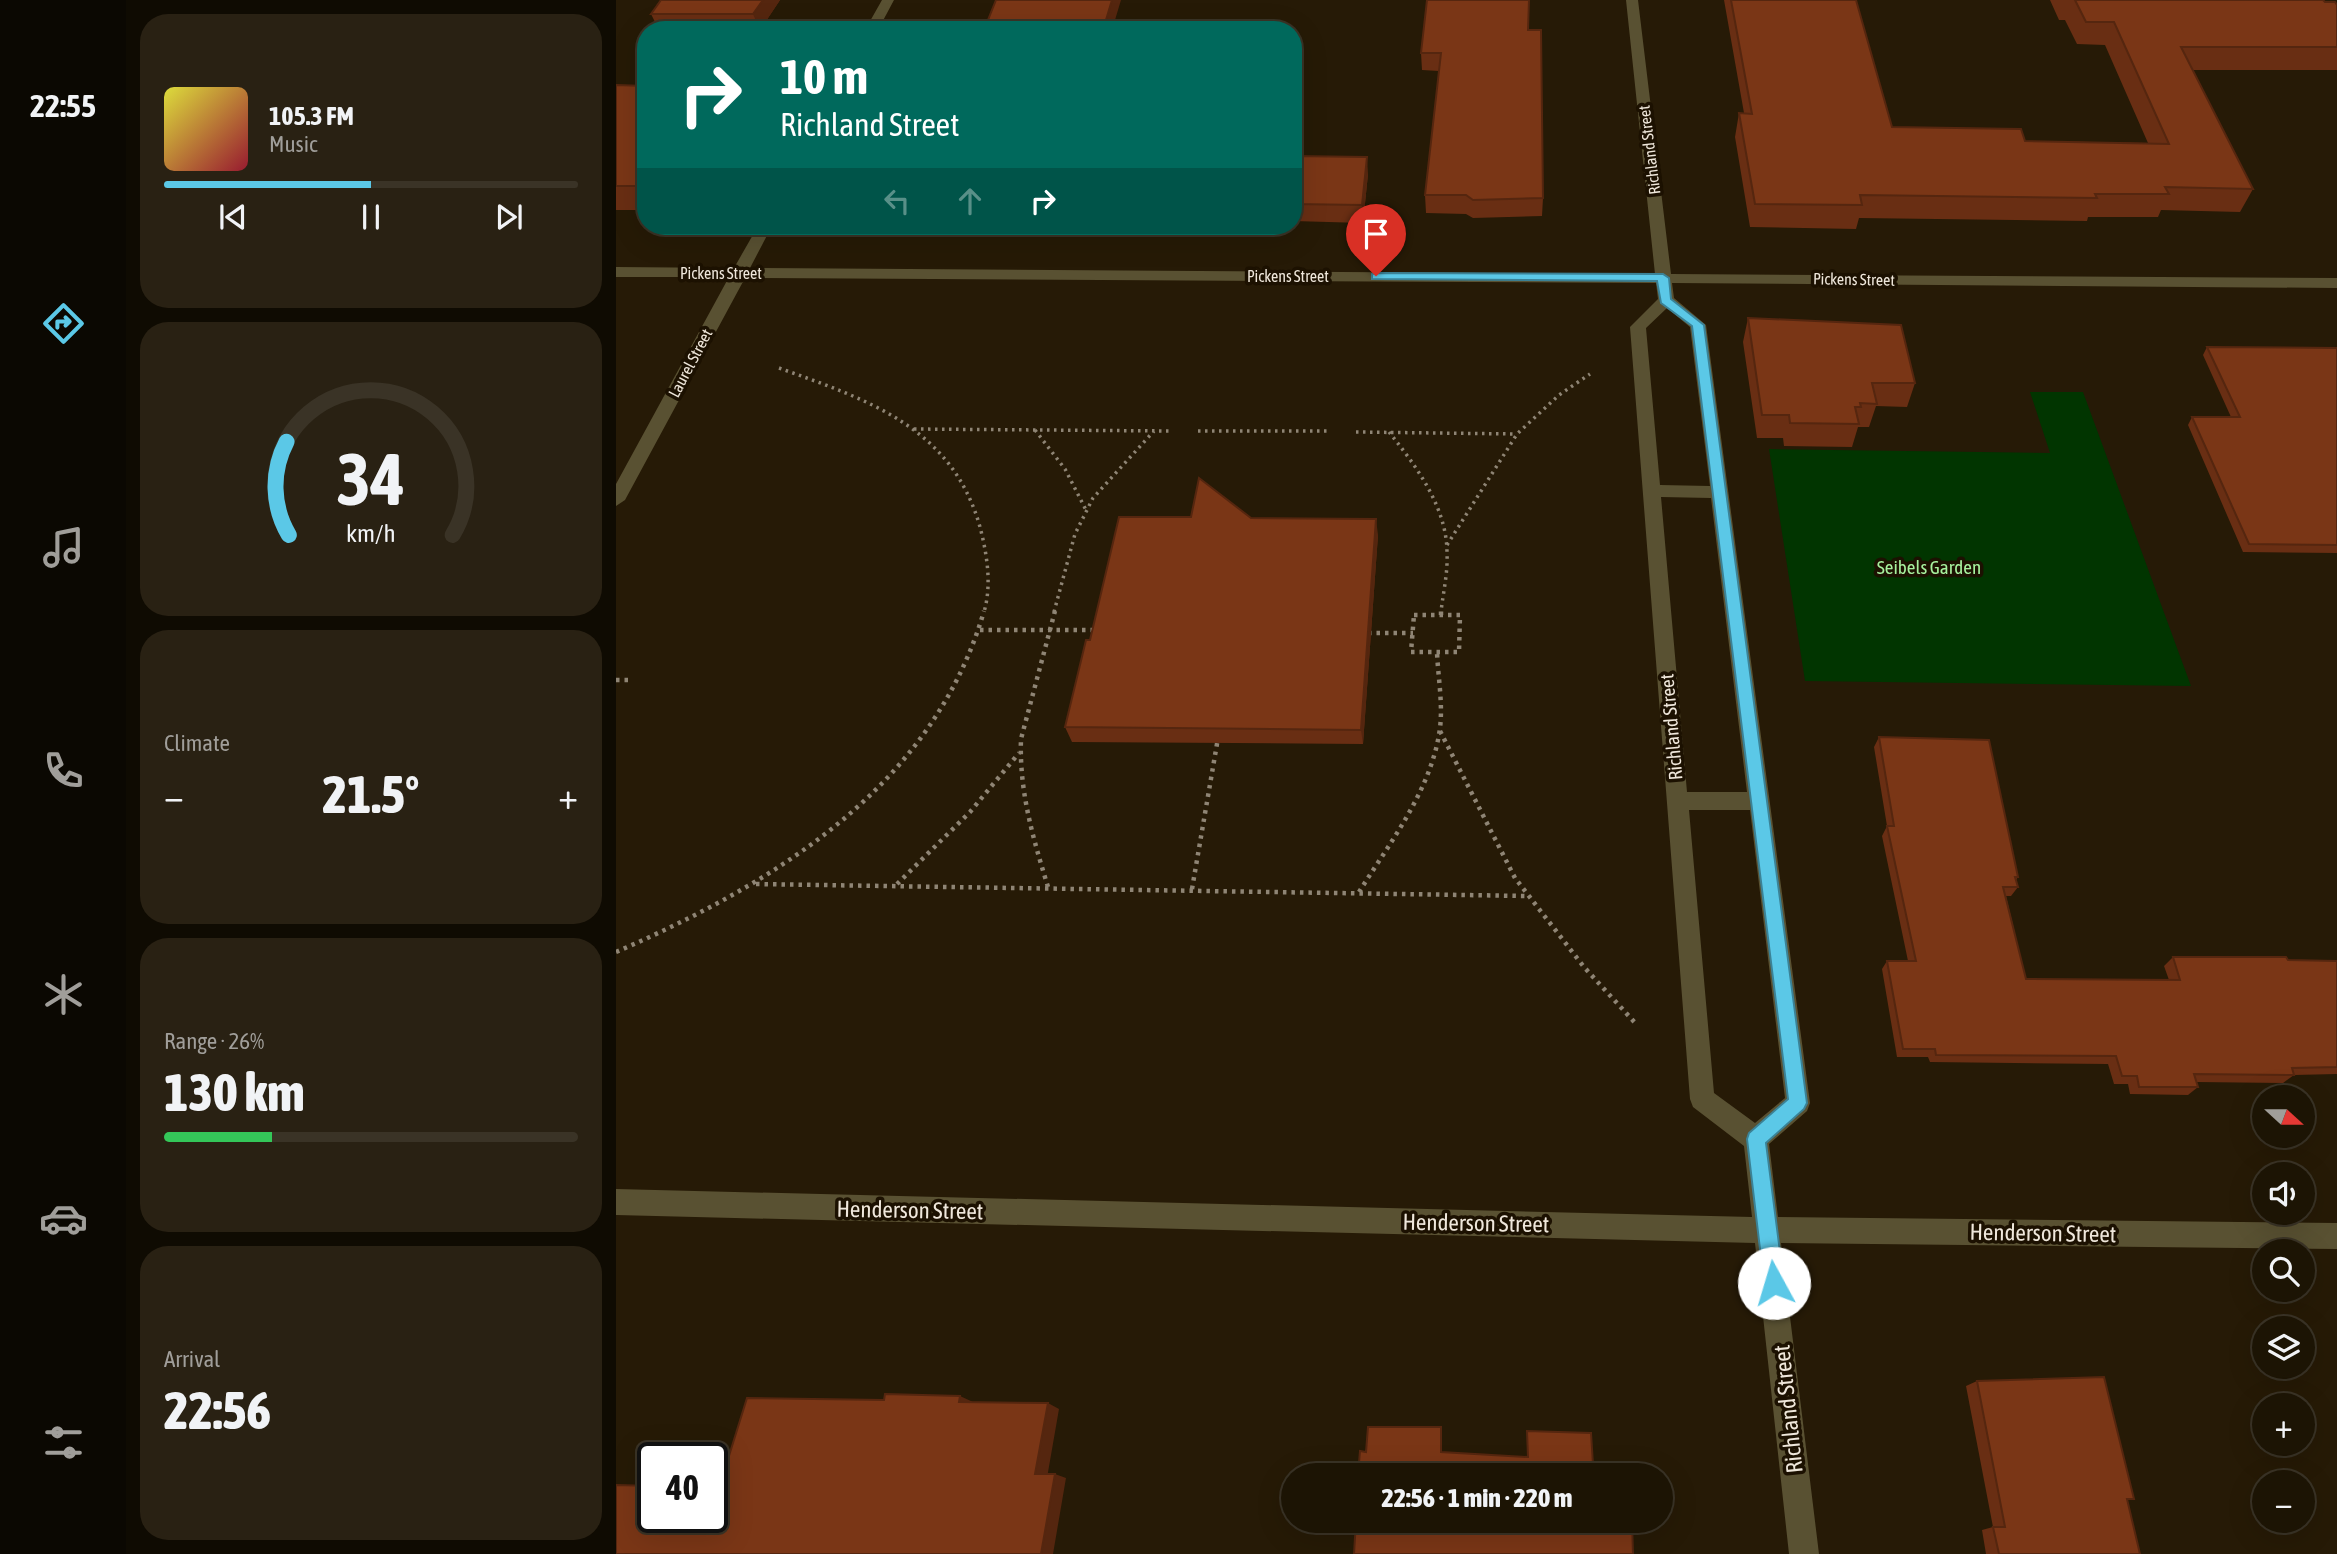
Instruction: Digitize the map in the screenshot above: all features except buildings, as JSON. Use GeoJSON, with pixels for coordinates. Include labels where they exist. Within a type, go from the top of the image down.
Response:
{"type":"FeatureCollection","features":[{"type":"Feature","properties":{"kind":"street"},"geometry":{"type":"LineString","coordinates":[[877,21],[888,0]]}},
{"type":"Feature","properties":{"kind":"street","name":"Richland Street"},"geometry":{"type":"LineString","coordinates":[[1632,0],[1666,300],[1638,327],[1702,1099],[1756,1139],[1804,1554]]}},
{"type":"Feature","properties":{"kind":"street","name":"Laurel Street"},"geometry":{"type":"LineString","coordinates":[[616,500],[760,235]]}},
{"type":"Feature","properties":{"kind":"street","name":"Pickens Street"},"geometry":{"type":"LineString","coordinates":[[616,272],[2337,283]]}},
{"type":"Feature","properties":{"kind":"street"},"geometry":{"type":"LineString","coordinates":[[1666,300],[1698,325],[1798,1103],[1756,1139]]}},
{"type":"Feature","properties":{"kind":"street"},"geometry":{"type":"LineString","coordinates":[[1651,491],[1720,492]]}},
{"type":"Feature","properties":{"kind":"street"},"geometry":{"type":"LineString","coordinates":[[1677,802],[1759,801]]}},
{"type":"Feature","properties":{"kind":"street","name":"Henderson Street"},"geometry":{"type":"LineString","coordinates":[[616,1202],[1768,1230],[2337,1236]]}},
{"type":"Feature","properties":{"kind":"path"},"geometry":{"type":"LineString","coordinates":[[616,952],[708,910],[755,884],[798,856],[839,822],[906,757],[948,702],[980,630],[988,596],[985,536],[968,492],[956,473],[939,451],[913,429],[872,405],[779,368]]}},
{"type":"Feature","properties":{"kind":"path"},"geometry":{"type":"LineString","coordinates":[[1447,545],[1517,434],[1559,395],[1590,374]]}},
{"type":"Feature","properties":{"kind":"path"},"geometry":{"type":"LineString","coordinates":[[913,429],[1172,431]]}},
{"type":"Feature","properties":{"kind":"path"},"geometry":{"type":"LineString","coordinates":[[1034,430],[1065,469],[1086,510]]}},
{"type":"Feature","properties":{"kind":"path"},"geometry":{"type":"LineString","coordinates":[[1048,887],[1021,796],[1020,752],[1075,534],[1086,510],[1102,488],[1154,431]]}},
{"type":"Feature","properties":{"kind":"path"},"geometry":{"type":"LineString","coordinates":[[1198,431],[1330,431]]}},
{"type":"Feature","properties":{"kind":"path"},"geometry":{"type":"LineString","coordinates":[[1356,432],[1517,434]]}},
{"type":"Feature","properties":{"kind":"path"},"geometry":{"type":"LineString","coordinates":[[1389,432],[1433,497],[1447,545],[1441,615]]}},
{"type":"Feature","properties":{"kind":"path"},"geometry":{"type":"LineString","coordinates":[[1414,615],[1460,615],[1459,652],[1411,652],[1413,633],[1414,615]]}},
{"type":"Feature","properties":{"kind":"path"},"geometry":{"type":"LineString","coordinates":[[980,630],[1109,630]]}},
{"type":"Feature","properties":{"kind":"path"},"geometry":{"type":"LineString","coordinates":[[1362,633],[1413,633]]}},
{"type":"Feature","properties":{"kind":"path"},"geometry":{"type":"LineString","coordinates":[[1358,893],[1431,765],[1440,731],[1437,652]]}},
{"type":"Feature","properties":{"kind":"path"},"geometry":{"type":"LineString","coordinates":[[616,680],[629,680]]}},
{"type":"Feature","properties":{"kind":"path"},"geometry":{"type":"LineString","coordinates":[[1440,731],[1487,826],[1528,896],[1584,967],[1637,1025]]}},
{"type":"Feature","properties":{"kind":"path"},"geometry":{"type":"LineString","coordinates":[[1192,889],[1218,735]]}},
{"type":"Feature","properties":{"kind":"path"},"geometry":{"type":"LineString","coordinates":[[897,884],[970,812],[1020,752]]}},
{"type":"Feature","properties":{"kind":"path"},"geometry":{"type":"LineString","coordinates":[[755,884],[897,884],[1528,896]]}},
{"type":"Feature","properties":{"kind":"green space","name":"Seibels Garden"},"geometry":{"type":"Polygon","coordinates":[[[2030,392],[2083,392],[2191,686],[1805,681],[1769,449],[2050,453],[2030,392]]]}},
{"type":"Feature","properties":{"kind":"route"},"geometry":{"type":"LineString","coordinates":[[1376,276],[1663,278],[1666,300],[1698,325],[1798,1103],[1756,1139],[1774,1283]]}}]}
